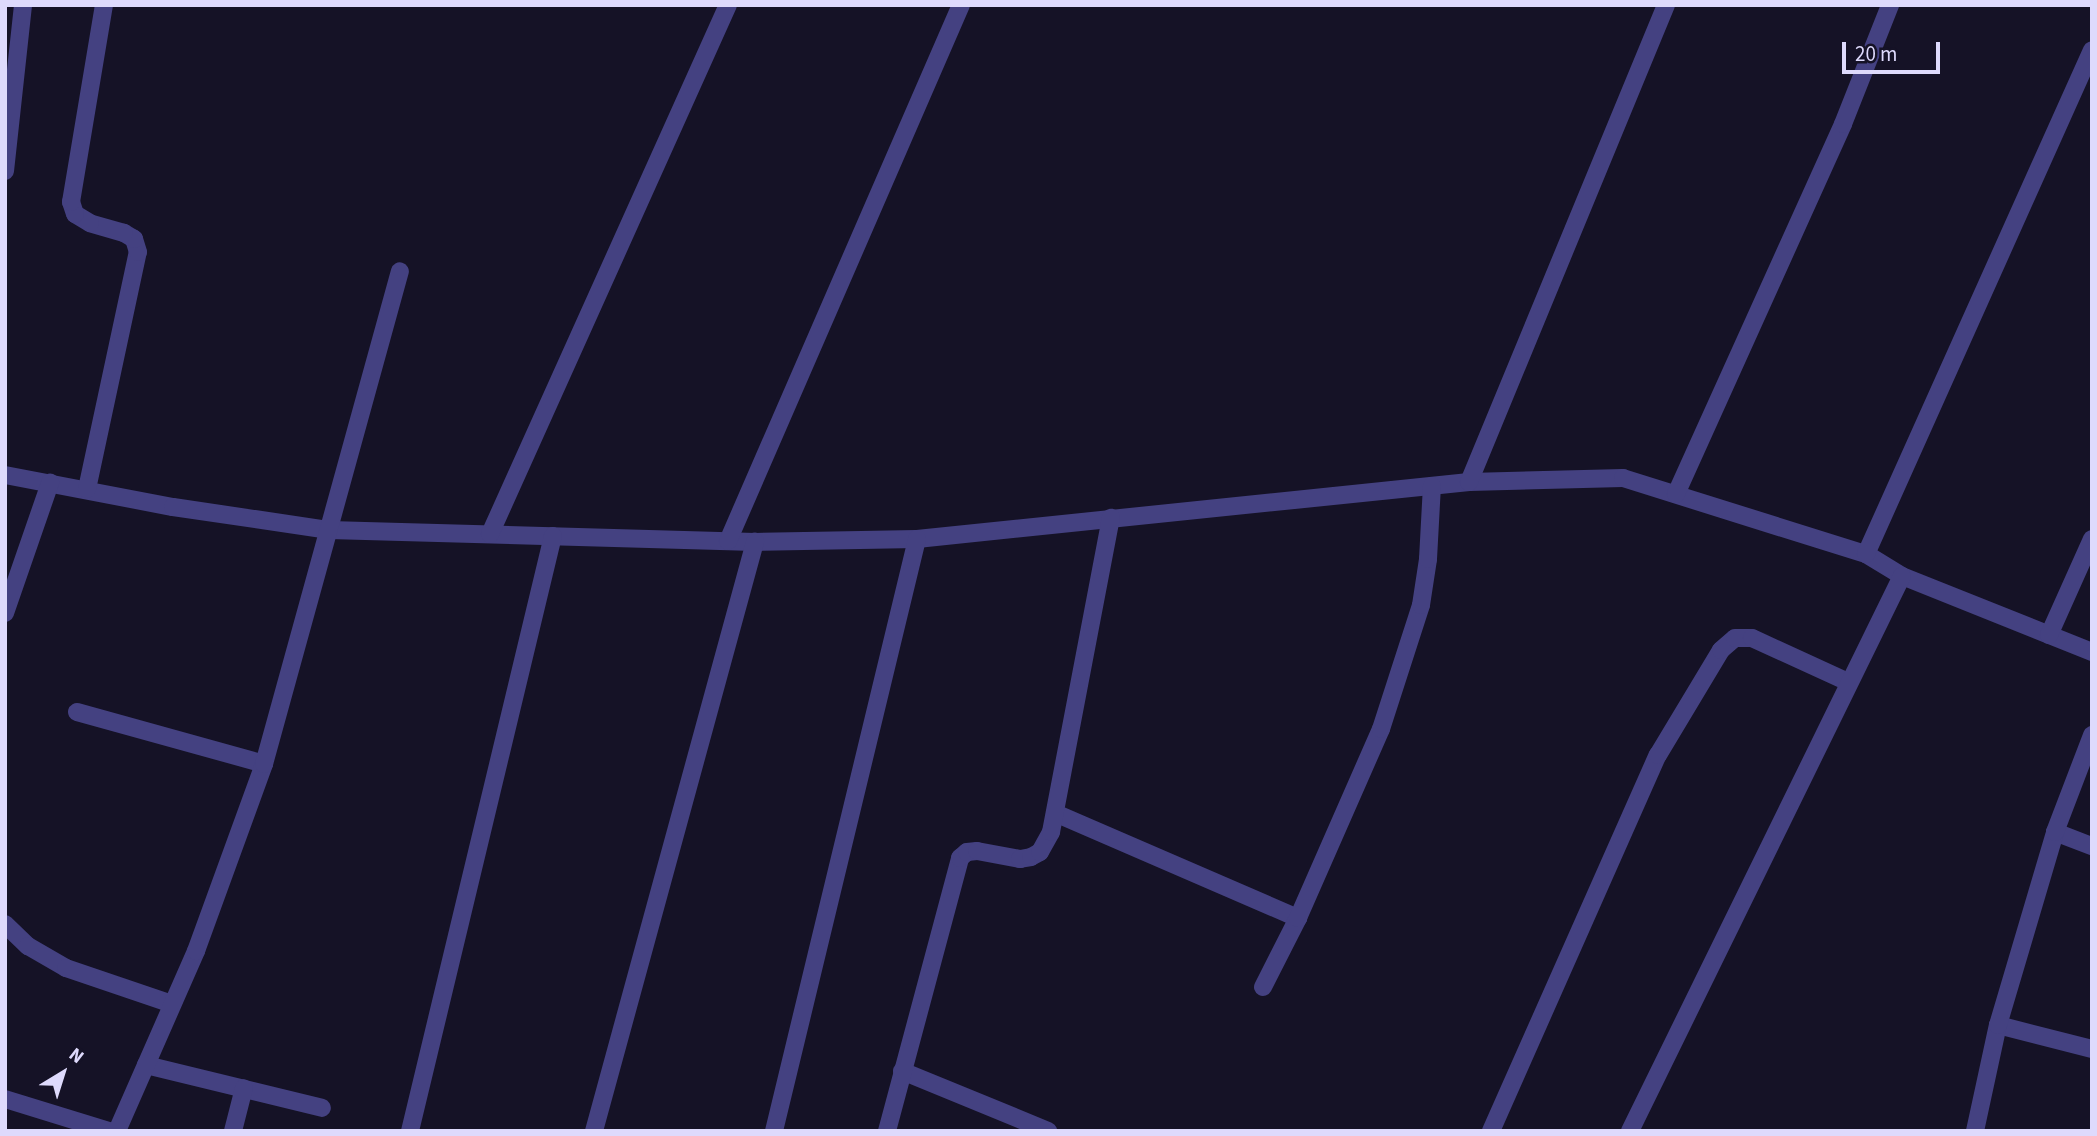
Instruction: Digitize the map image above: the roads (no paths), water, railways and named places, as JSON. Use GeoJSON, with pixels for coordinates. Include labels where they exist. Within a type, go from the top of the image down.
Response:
{"type":"FeatureCollection","features":[{"type":"Feature","properties":{"kind":"street"},"geometry":{"type":"LineString","coordinates":[[5,171],[23,5]]}},
{"type":"Feature","properties":{"kind":"street"},"geometry":{"type":"LineString","coordinates":[[87,489],[138,252],[134,239],[82,219],[75,214],[71,202],[104,5]]}},
{"type":"Feature","properties":{"kind":"street"},"geometry":{"type":"LineString","coordinates":[[490,534],[728,5]]}},
{"type":"Feature","properties":{"kind":"street"},"geometry":{"type":"LineString","coordinates":[[728,541],[961,5]]}},
{"type":"Feature","properties":{"kind":"street"},"geometry":{"type":"LineString","coordinates":[[1469,482],[1666,5]]}},
{"type":"Feature","properties":{"kind":"street"},"geometry":{"type":"LineString","coordinates":[[1676,494],[1843,124],[1890,5]]}},
{"type":"Feature","properties":{"kind":"street"},"geometry":{"type":"LineString","coordinates":[[1866,554],[2092,50]]}},
{"type":"Feature","properties":{"kind":"street"},"geometry":{"type":"LineString","coordinates":[[117,1131],[212,911],[264,764],[400,271]]}},
{"type":"Feature","properties":{"kind":"street"},"geometry":{"type":"LineString","coordinates":[[5,475],[173,507],[329,530],[755,542],[917,539],[1469,482],[1623,478],[1866,554],[1902,576],[2092,652]]}},
{"type":"Feature","properties":{"kind":"street"},"geometry":{"type":"LineString","coordinates":[[5,612],[50,483]]}},
{"type":"Feature","properties":{"kind":"street"},"geometry":{"type":"LineString","coordinates":[[1263,986],[1298,918],[1381,729],[1421,605],[1428,559],[1432,486]]}},
{"type":"Feature","properties":{"kind":"street"},"geometry":{"type":"LineString","coordinates":[[887,1131],[960,858],[967,852],[977,851],[1020,859],[1031,857],[1047,843],[1111,518]]}},
{"type":"Feature","properties":{"kind":"street"},"geometry":{"type":"LineString","coordinates":[[410,1131],[553,536]]}},
{"type":"Feature","properties":{"kind":"street"},"geometry":{"type":"LineString","coordinates":[[774,1131],[917,539]]}},
{"type":"Feature","properties":{"kind":"street"},"geometry":{"type":"LineString","coordinates":[[2049,635],[2092,539]]}},
{"type":"Feature","properties":{"kind":"street"},"geometry":{"type":"LineString","coordinates":[[594,1131],[755,542]]}},
{"type":"Feature","properties":{"kind":"street"},"geometry":{"type":"LineString","coordinates":[[1630,1131],[1902,576]]}},
{"type":"Feature","properties":{"kind":"street"},"geometry":{"type":"LineString","coordinates":[[1492,1131],[1658,755],[1721,650],[1735,638],[1752,638],[1848,682]]}},
{"type":"Feature","properties":{"kind":"street"},"geometry":{"type":"LineString","coordinates":[[77,712],[264,764]]}},
{"type":"Feature","properties":{"kind":"street"},"geometry":{"type":"LineString","coordinates":[[1975,1131],[1998,1025],[2055,832],[2092,735]]}},
{"type":"Feature","properties":{"kind":"street"},"geometry":{"type":"LineString","coordinates":[[1055,813],[1298,918]]}},
{"type":"Feature","properties":{"kind":"street"},"geometry":{"type":"LineString","coordinates":[[2055,832],[2092,846]]}},
{"type":"Feature","properties":{"kind":"street"},"geometry":{"type":"LineString","coordinates":[[5,923],[28,946],[56,963],[172,1004]]}},
{"type":"Feature","properties":{"kind":"street"},"geometry":{"type":"LineString","coordinates":[[1998,1025],[2092,1049]]}},
{"type":"Feature","properties":{"kind":"street"},"geometry":{"type":"LineString","coordinates":[[146,1065],[322,1108]]}},
{"type":"Feature","properties":{"kind":"street"},"geometry":{"type":"LineString","coordinates":[[902,1071],[1048,1131]]}},
{"type":"Feature","properties":{"kind":"street"},"geometry":{"type":"LineString","coordinates":[[233,1131],[244,1088]]}},
{"type":"Feature","properties":{"kind":"street"},"geometry":{"type":"LineString","coordinates":[[5,1099],[109,1131]]}}]}
